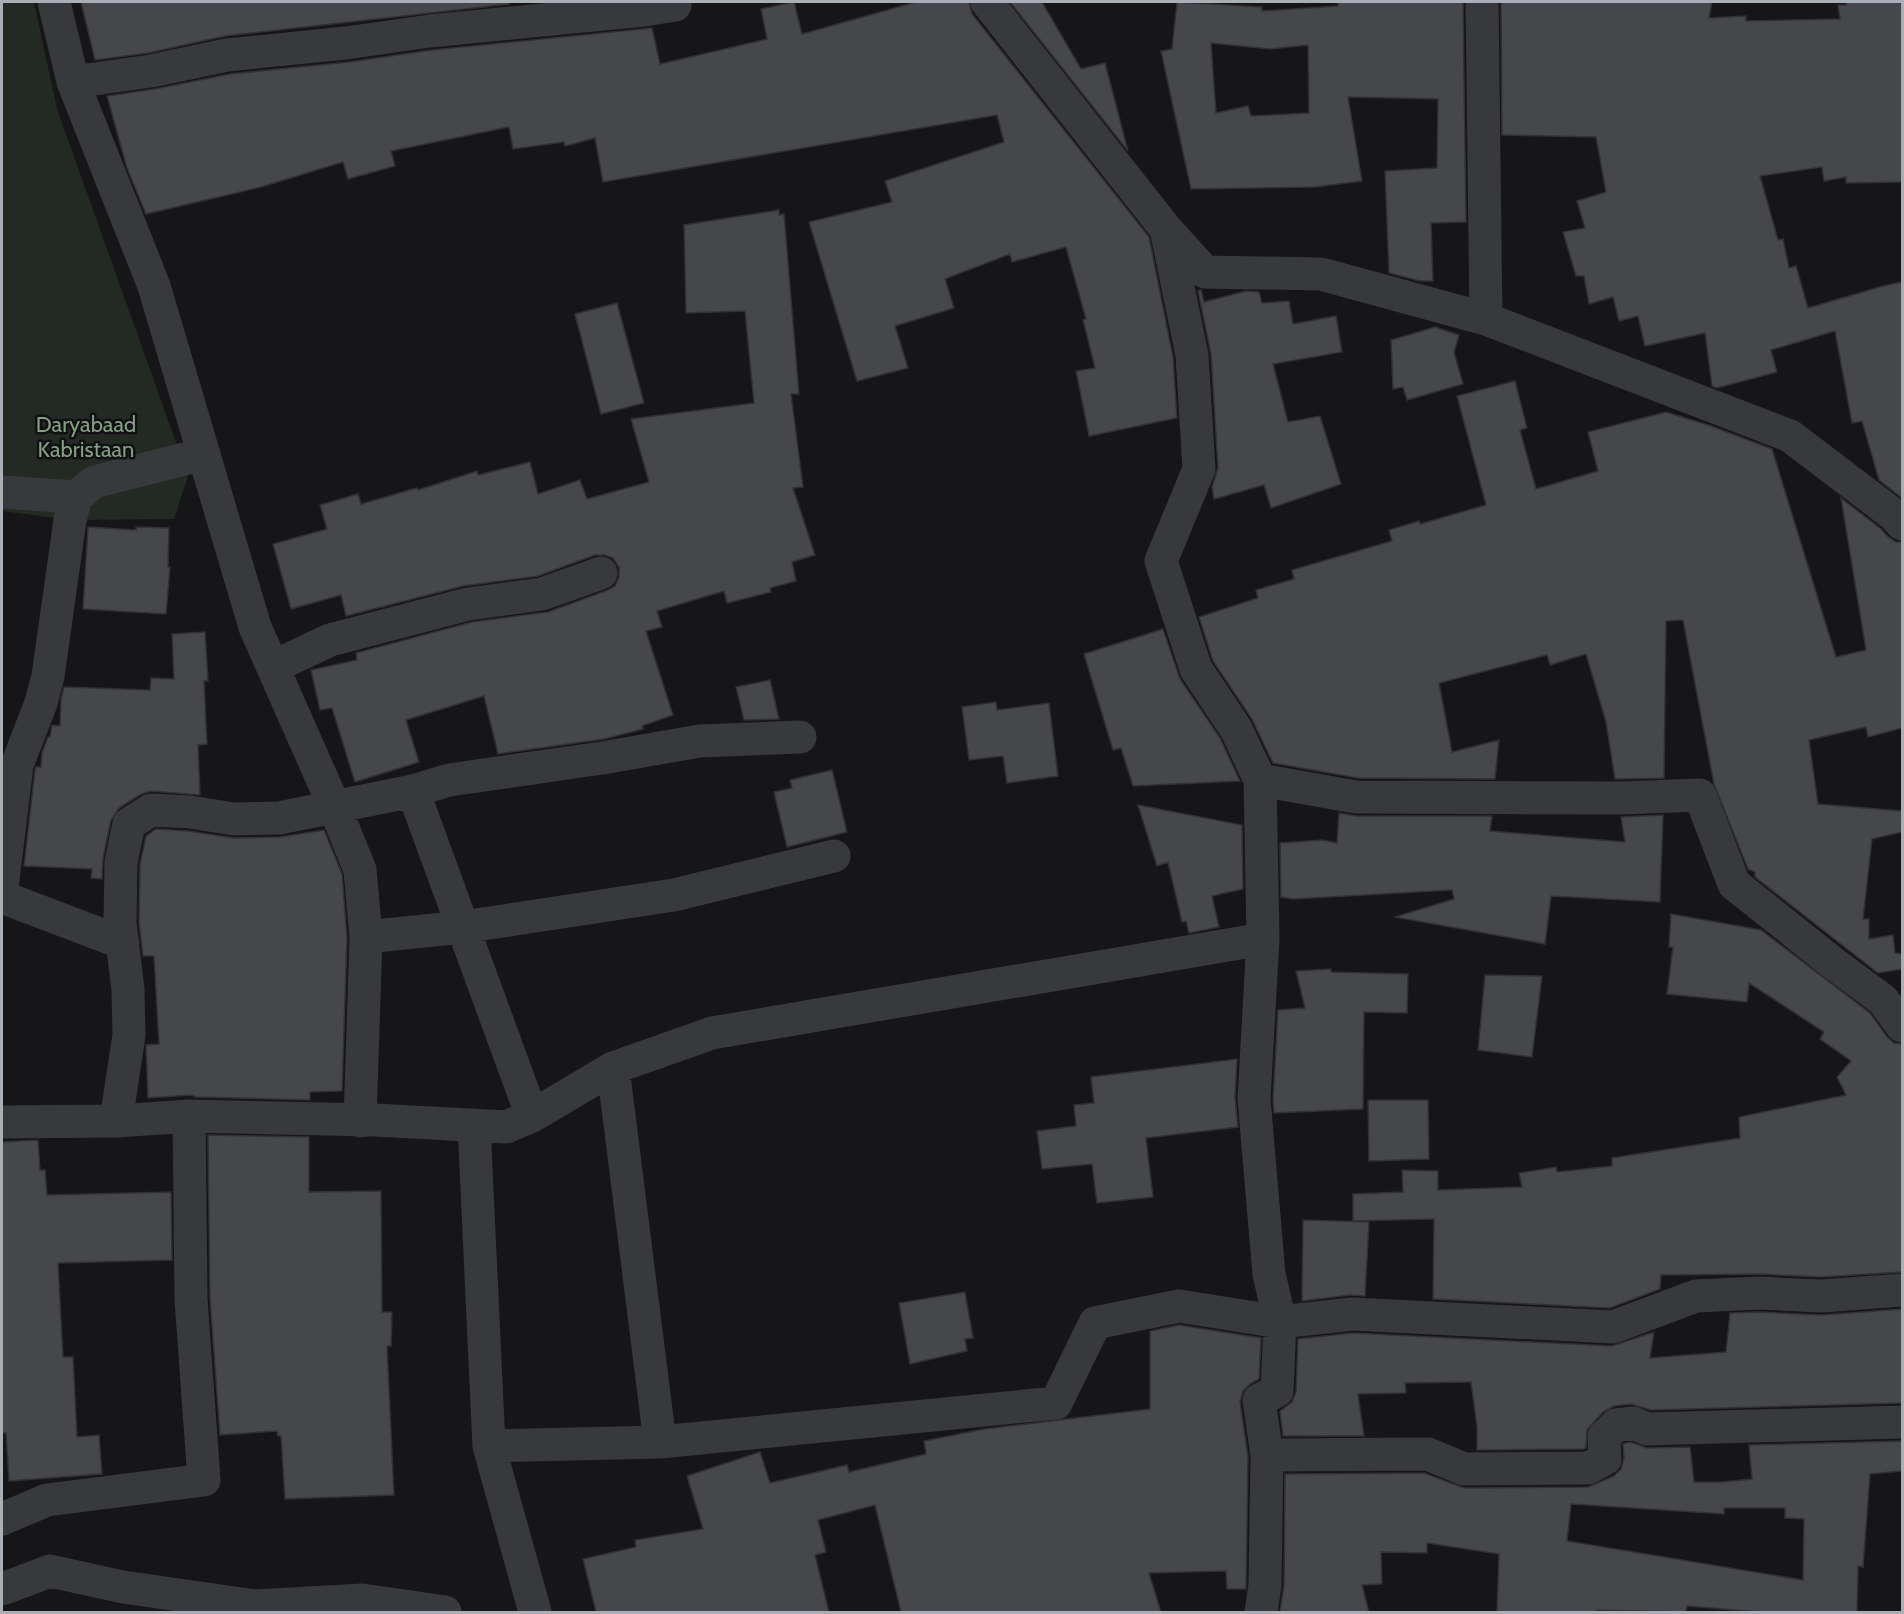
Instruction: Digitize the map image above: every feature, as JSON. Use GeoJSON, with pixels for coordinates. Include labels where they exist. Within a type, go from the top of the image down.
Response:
{"type":"FeatureCollection","features":[{"type":"Feature","properties":{"kind":"street"},"geometry":{"type":"LineString","coordinates":[[54,2],[74,82],[154,286],[255,627],[360,870],[366,937],[360,1121]]}},
{"type":"Feature","properties":{"kind":"street"},"geometry":{"type":"LineString","coordinates":[[74,82],[150,71],[227,55],[346,43],[430,31],[644,10],[675,4],[675,2]]}},
{"type":"Feature","properties":{"kind":"street"},"geometry":{"type":"LineString","coordinates":[[987,2],[1166,229],[1205,272],[1321,274],[1486,319],[1790,436],[1900,517]]}},
{"type":"Feature","properties":{"kind":"street"},"geometry":{"type":"LineString","coordinates":[[1482,2],[1486,319]]}},
{"type":"Feature","properties":{"kind":"street"},"geometry":{"type":"LineString","coordinates":[[1166,229],[1192,355],[1199,469],[1161,561],[1196,669],[1236,729],[1260,780],[1263,939],[1254,1099],[1269,1274],[1280,1322],[1277,1392],[1259,1400],[1267,1455],[1265,1585],[1261,1612]]}},
{"type":"Feature","properties":{"kind":"street"},"geometry":{"type":"LineString","coordinates":[[2,888],[17,765],[41,703],[48,676],[70,520],[76,497],[94,482],[204,454]]}},
{"type":"Feature","properties":{"kind":"street"},"geometry":{"type":"LineString","coordinates":[[2,492],[76,497]]}},
{"type":"Feature","properties":{"kind":"street"},"geometry":{"type":"LineString","coordinates":[[273,667],[330,640],[468,604],[542,594],[601,573]]}},
{"type":"Feature","properties":{"kind":"street"},"geometry":{"type":"LineString","coordinates":[[116,1121],[129,1035],[128,990],[120,923],[121,862],[129,824],[151,810],[190,812],[234,819],[279,818],[413,791],[448,780],[602,758],[700,741],[800,737]]}},
{"type":"Feature","properties":{"kind":"street"},"geometry":{"type":"LineString","coordinates":[[1260,780],[1356,797],[1620,798],[1700,795],[1734,884],[1883,1000],[1902,1026]]}},
{"type":"Feature","properties":{"kind":"street"},"geometry":{"type":"LineString","coordinates":[[413,791],[532,1116]]}},
{"type":"Feature","properties":{"kind":"street"},"geometry":{"type":"LineString","coordinates":[[366,937],[463,927],[674,895],[834,856]]}},
{"type":"Feature","properties":{"kind":"street"},"geometry":{"type":"LineString","coordinates":[[2,897],[123,943]]}},
{"type":"Feature","properties":{"kind":"street"},"geometry":{"type":"LineString","coordinates":[[2,1122],[116,1121],[189,1116],[506,1127],[532,1116],[613,1068],[712,1033],[1263,939]]}},
{"type":"Feature","properties":{"kind":"street"},"geometry":{"type":"LineString","coordinates":[[613,1068],[660,1442]]}},
{"type":"Feature","properties":{"kind":"street"},"geometry":{"type":"LineString","coordinates":[[2,1519],[47,1500],[204,1480],[191,1299],[189,1116]]}},
{"type":"Feature","properties":{"kind":"street"},"geometry":{"type":"LineString","coordinates":[[474,1125],[489,1446],[535,1612]]}},
{"type":"Feature","properties":{"kind":"street"},"geometry":{"type":"LineString","coordinates":[[489,1446],[660,1442],[1056,1403],[1095,1323],[1179,1306],[1280,1322],[1353,1314],[1613,1327],[1696,1296],[1759,1293],[1821,1296],[1902,1290]]}},
{"type":"Feature","properties":{"kind":"street"},"geometry":{"type":"LineString","coordinates":[[1267,1455],[1428,1454],[1464,1469],[1588,1468],[1605,1459],[1604,1437],[1616,1425],[1633,1423],[1647,1429],[1902,1422]]}},
{"type":"Feature","properties":{"kind":"street"},"geometry":{"type":"LineString","coordinates":[[2,1589],[50,1571],[123,1587],[254,1606],[363,1600],[445,1612]]}},
{"type":"Feature","properties":{"kind":"green space","name":"Daryabaad Kabristaan"},"geometry":{"type":"Polygon","coordinates":[[[2,2],[34,2],[57,109],[188,476],[174,519],[70,520],[2,511],[2,2]]]}},
{"type":"Feature","properties":{"kind":"building"},"geometry":{"type":"Polygon","coordinates":[[[81,2],[509,2],[509,4],[225,36],[148,53],[95,60],[81,2]]]}},
{"type":"Feature","properties":{"kind":"building"},"geometry":{"type":"Polygon","coordinates":[[[794,2],[802,34],[916,2],[969,2],[972,14],[1149,237],[1173,357],[1177,418],[1089,436],[1076,371],[1095,368],[1083,320],[1086,319],[1066,247],[1012,262],[1010,254],[945,279],[954,308],[895,326],[908,368],[857,381],[809,222],[892,202],[885,181],[1004,142],[997,115],[603,182],[595,138],[565,146],[564,142],[513,149],[509,127],[391,151],[395,166],[348,179],[343,162],[261,187],[146,214],[127,168],[107,96],[230,74],[349,62],[432,50],[652,28],[660,64],[767,39],[761,9],[794,2]]]}},
{"type":"Feature","properties":{"kind":"building"},"geometry":{"type":"Polygon","coordinates":[[[1010,2],[1042,2],[1081,69],[1105,63],[1128,151],[1010,2]]]}},
{"type":"Feature","properties":{"kind":"building"},"geometry":{"type":"Polygon","coordinates":[[[1177,2],[1262,7],[1262,11],[1338,6],[1338,2],[1463,2],[1466,222],[1431,223],[1433,281],[1420,281],[1389,273],[1385,171],[1437,168],[1438,99],[1348,97],[1362,181],[1314,187],[1191,189],[1161,51],[1172,49],[1177,2]],[[1211,43],[1216,113],[1248,106],[1251,116],[1309,113],[1308,45],[1270,49],[1211,43]]]}},
{"type":"Feature","properties":{"kind":"building"},"geometry":{"type":"Polygon","coordinates":[[[1501,2],[1712,2],[1709,18],[1746,16],[1746,21],[1840,19],[1838,5],[1846,5],[1846,2],[1902,2],[1902,182],[1846,183],[1846,177],[1824,181],[1822,167],[1760,176],[1778,240],[1783,239],[1789,268],[1796,266],[1808,308],[1902,282],[1902,498],[1879,480],[1862,421],[1852,423],[1835,331],[1771,350],[1777,372],[1717,388],[1712,386],[1705,333],[1645,346],[1638,316],[1619,321],[1613,297],[1589,304],[1584,276],[1576,276],[1563,232],[1585,228],[1577,201],[1606,192],[1596,137],[1502,135],[1501,2]]]}},
{"type":"Feature","properties":{"kind":"building"},"geometry":{"type":"Polygon","coordinates":[[[779,210],[779,215],[784,214],[799,394],[791,394],[803,487],[793,488],[815,555],[792,562],[796,581],[770,588],[771,592],[727,603],[724,591],[657,611],[662,627],[646,631],[673,715],[642,726],[643,729],[604,739],[498,754],[484,696],[406,720],[419,762],[355,782],[332,708],[320,710],[311,670],[357,660],[356,653],[472,622],[548,612],[615,586],[619,577],[619,567],[613,558],[595,555],[538,576],[463,586],[346,616],[341,595],[291,609],[273,544],[327,529],[320,505],[358,494],[361,504],[417,488],[418,490],[477,471],[478,475],[530,462],[538,494],[580,480],[587,499],[649,482],[631,419],[754,403],[745,311],[686,313],[684,225],[779,210]]]}},
{"type":"Feature","properties":{"kind":"building"},"geometry":{"type":"Polygon","coordinates":[[[1201,290],[1204,302],[1246,291],[1259,292],[1262,303],[1289,301],[1293,324],[1336,316],[1342,352],[1273,364],[1288,422],[1320,416],[1341,484],[1271,508],[1264,485],[1214,499],[1212,487],[1218,468],[1211,354],[1198,291],[1201,290]]]}},
{"type":"Feature","properties":{"kind":"building"},"geometry":{"type":"Polygon","coordinates":[[[617,303],[644,403],[601,414],[575,314],[617,303]]]}},
{"type":"Feature","properties":{"kind":"building"},"geometry":{"type":"Polygon","coordinates":[[[1435,327],[1459,335],[1454,352],[1463,384],[1407,400],[1403,387],[1393,389],[1391,340],[1435,327]]]}},
{"type":"Feature","properties":{"kind":"building"},"geometry":{"type":"Polygon","coordinates":[[[1515,381],[1527,428],[1520,430],[1536,489],[1598,471],[1588,432],[1666,412],[1772,449],[1836,657],[1866,650],[1841,498],[1888,537],[1896,542],[1902,542],[1902,728],[1868,737],[1866,727],[1809,740],[1818,804],[1902,811],[1902,832],[1872,839],[1863,919],[1869,919],[1869,939],[1893,935],[1895,953],[1902,954],[1902,969],[1878,973],[1755,877],[1755,872],[1748,869],[1714,784],[1683,620],[1666,621],[1664,778],[1615,779],[1606,722],[1586,654],[1550,665],[1547,655],[1439,683],[1452,752],[1499,740],[1495,779],[1358,778],[1273,763],[1252,719],[1213,661],[1199,617],[1258,598],[1256,590],[1294,579],[1292,570],[1392,541],[1389,530],[1419,521],[1420,524],[1486,505],[1457,396],[1515,381]]]}},
{"type":"Feature","properties":{"kind":"building"},"geometry":{"type":"Polygon","coordinates":[[[88,527],[136,530],[136,527],[169,528],[168,567],[170,567],[166,614],[83,609],[88,527]]]}},
{"type":"Feature","properties":{"kind":"building"},"geometry":{"type":"Polygon","coordinates":[[[1163,629],[1180,679],[1220,738],[1240,781],[1133,786],[1121,748],[1113,750],[1084,654],[1163,629]]]}},
{"type":"Feature","properties":{"kind":"building"},"geometry":{"type":"Polygon","coordinates":[[[205,632],[208,681],[204,681],[207,744],[198,745],[200,795],[151,791],[141,794],[119,808],[111,820],[103,858],[102,879],[91,878],[92,869],[24,866],[35,770],[36,767],[41,767],[42,753],[50,737],[52,725],[60,726],[64,687],[150,690],[151,678],[174,679],[172,634],[205,632]]]}},
{"type":"Feature","properties":{"kind":"building"},"geometry":{"type":"Polygon","coordinates":[[[770,680],[779,719],[744,720],[736,687],[770,680]]]}},
{"type":"Feature","properties":{"kind":"building"},"geometry":{"type":"Polygon","coordinates":[[[996,702],[997,710],[1049,703],[1058,776],[1007,783],[1003,756],[969,760],[962,707],[996,702]]]}},
{"type":"Feature","properties":{"kind":"building"},"geometry":{"type":"Polygon","coordinates":[[[832,770],[847,832],[787,847],[774,792],[792,788],[790,780],[832,770]]]}},
{"type":"Feature","properties":{"kind":"building"},"geometry":{"type":"Polygon","coordinates":[[[1138,805],[1242,825],[1243,889],[1212,896],[1219,927],[1189,933],[1186,921],[1182,922],[1168,862],[1157,866],[1138,805]]]}},
{"type":"Feature","properties":{"kind":"building"},"geometry":{"type":"Polygon","coordinates":[[[1339,813],[1356,816],[1492,816],[1490,831],[1625,842],[1621,817],[1663,815],[1660,902],[1551,896],[1545,944],[1395,917],[1454,899],[1452,890],[1293,899],[1281,897],[1280,843],[1323,840],[1337,843],[1339,813]]]}},
{"type":"Feature","properties":{"kind":"building"},"geometry":{"type":"Polygon","coordinates":[[[156,829],[234,838],[280,837],[324,830],[342,874],[347,938],[342,1091],[310,1092],[310,1100],[191,1095],[148,1098],[146,1045],[159,1044],[154,956],[143,956],[139,922],[140,864],[146,836],[156,829]]]}},
{"type":"Feature","properties":{"kind":"building"},"geometry":{"type":"Polygon","coordinates":[[[1671,914],[1761,930],[1870,1013],[1894,1043],[1902,1044],[1902,1272],[1821,1277],[1760,1274],[1661,1275],[1660,1289],[1610,1308],[1433,1299],[1434,1219],[1353,1221],[1353,1194],[1403,1192],[1402,1170],[1438,1171],[1438,1190],[1522,1187],[1519,1173],[1556,1167],[1557,1172],[1612,1166],[1612,1158],[1740,1138],[1739,1117],[1846,1095],[1837,1077],[1851,1061],[1820,1039],[1824,1032],[1749,983],[1747,1002],[1667,994],[1673,947],[1669,947],[1671,914]]]}},
{"type":"Feature","properties":{"kind":"building"},"geometry":{"type":"Polygon","coordinates":[[[1331,969],[1331,972],[1408,974],[1407,1013],[1364,1012],[1363,1109],[1274,1113],[1278,1010],[1305,1008],[1296,971],[1331,969]]]}},
{"type":"Feature","properties":{"kind":"building"},"geometry":{"type":"Polygon","coordinates":[[[1485,975],[1542,976],[1532,1057],[1478,1050],[1485,975]]]}},
{"type":"Feature","properties":{"kind":"building"},"geometry":{"type":"Polygon","coordinates":[[[1237,1059],[1235,1098],[1238,1127],[1146,1138],[1153,1197],[1097,1203],[1092,1164],[1042,1169],[1037,1131],[1076,1126],[1074,1105],[1094,1103],[1091,1077],[1237,1059]]]}},
{"type":"Feature","properties":{"kind":"building"},"geometry":{"type":"Polygon","coordinates":[[[1368,1100],[1428,1100],[1429,1159],[1369,1161],[1368,1100]]]}},
{"type":"Feature","properties":{"kind":"building"},"geometry":{"type":"Polygon","coordinates":[[[208,1135],[309,1137],[309,1192],[381,1191],[382,1312],[392,1312],[391,1346],[387,1346],[394,1495],[285,1499],[281,1436],[278,1436],[277,1431],[220,1435],[210,1298],[208,1135]]]}},
{"type":"Feature","properties":{"kind":"building"},"geometry":{"type":"Polygon","coordinates":[[[38,1140],[40,1170],[45,1170],[47,1195],[171,1192],[172,1260],[58,1263],[63,1357],[73,1357],[77,1437],[99,1435],[102,1474],[9,1481],[6,1433],[2,1433],[2,1142],[38,1140]]]}},
{"type":"Feature","properties":{"kind":"building"},"geometry":{"type":"Polygon","coordinates":[[[1303,1220],[1369,1222],[1365,1296],[1350,1295],[1302,1301],[1303,1220]]]}},
{"type":"Feature","properties":{"kind":"building"},"geometry":{"type":"Polygon","coordinates":[[[965,1292],[973,1338],[965,1339],[967,1351],[910,1364],[899,1303],[965,1292]]]}},
{"type":"Feature","properties":{"kind":"building"},"geometry":{"type":"Polygon","coordinates":[[[1902,1309],[1902,1403],[1651,1410],[1631,1404],[1614,1406],[1603,1412],[1587,1430],[1586,1448],[1583,1449],[1477,1450],[1477,1427],[1471,1382],[1405,1383],[1406,1393],[1358,1394],[1364,1436],[1283,1436],[1280,1411],[1292,1402],[1296,1392],[1298,1339],[1353,1333],[1612,1346],[1654,1332],[1650,1358],[1726,1352],[1730,1313],[1822,1315],[1902,1309]]]}},
{"type":"Feature","properties":{"kind":"building"},"geometry":{"type":"Polygon","coordinates":[[[1179,1325],[1261,1338],[1259,1379],[1243,1391],[1240,1402],[1248,1456],[1246,1589],[1227,1589],[1226,1571],[1149,1573],[1161,1612],[901,1612],[875,1505],[818,1520],[826,1552],[815,1555],[829,1612],[596,1612],[583,1559],[636,1547],[635,1540],[703,1529],[687,1476],[760,1452],[770,1483],[847,1465],[849,1472],[926,1454],[924,1441],[984,1429],[1150,1409],[1150,1331],[1179,1325]]]}},
{"type":"Feature","properties":{"kind":"building"},"geometry":{"type":"Polygon","coordinates":[[[1902,1441],[1902,1471],[1870,1474],[1863,1567],[1858,1566],[1857,1612],[1759,1612],[1687,1606],[1686,1612],[1597,1610],[1597,1612],[1497,1612],[1499,1554],[1427,1543],[1427,1553],[1381,1552],[1382,1584],[1362,1585],[1369,1612],[1280,1612],[1284,1585],[1285,1474],[1424,1473],[1464,1488],[1588,1487],[1614,1476],[1621,1469],[1624,1458],[1623,1444],[1630,1442],[1647,1448],[1690,1447],[1694,1482],[1722,1482],[1752,1479],[1749,1445],[1902,1441]],[[1571,1504],[1567,1541],[1803,1580],[1804,1519],[1785,1518],[1785,1508],[1724,1508],[1724,1514],[1571,1504]]]}}]}
